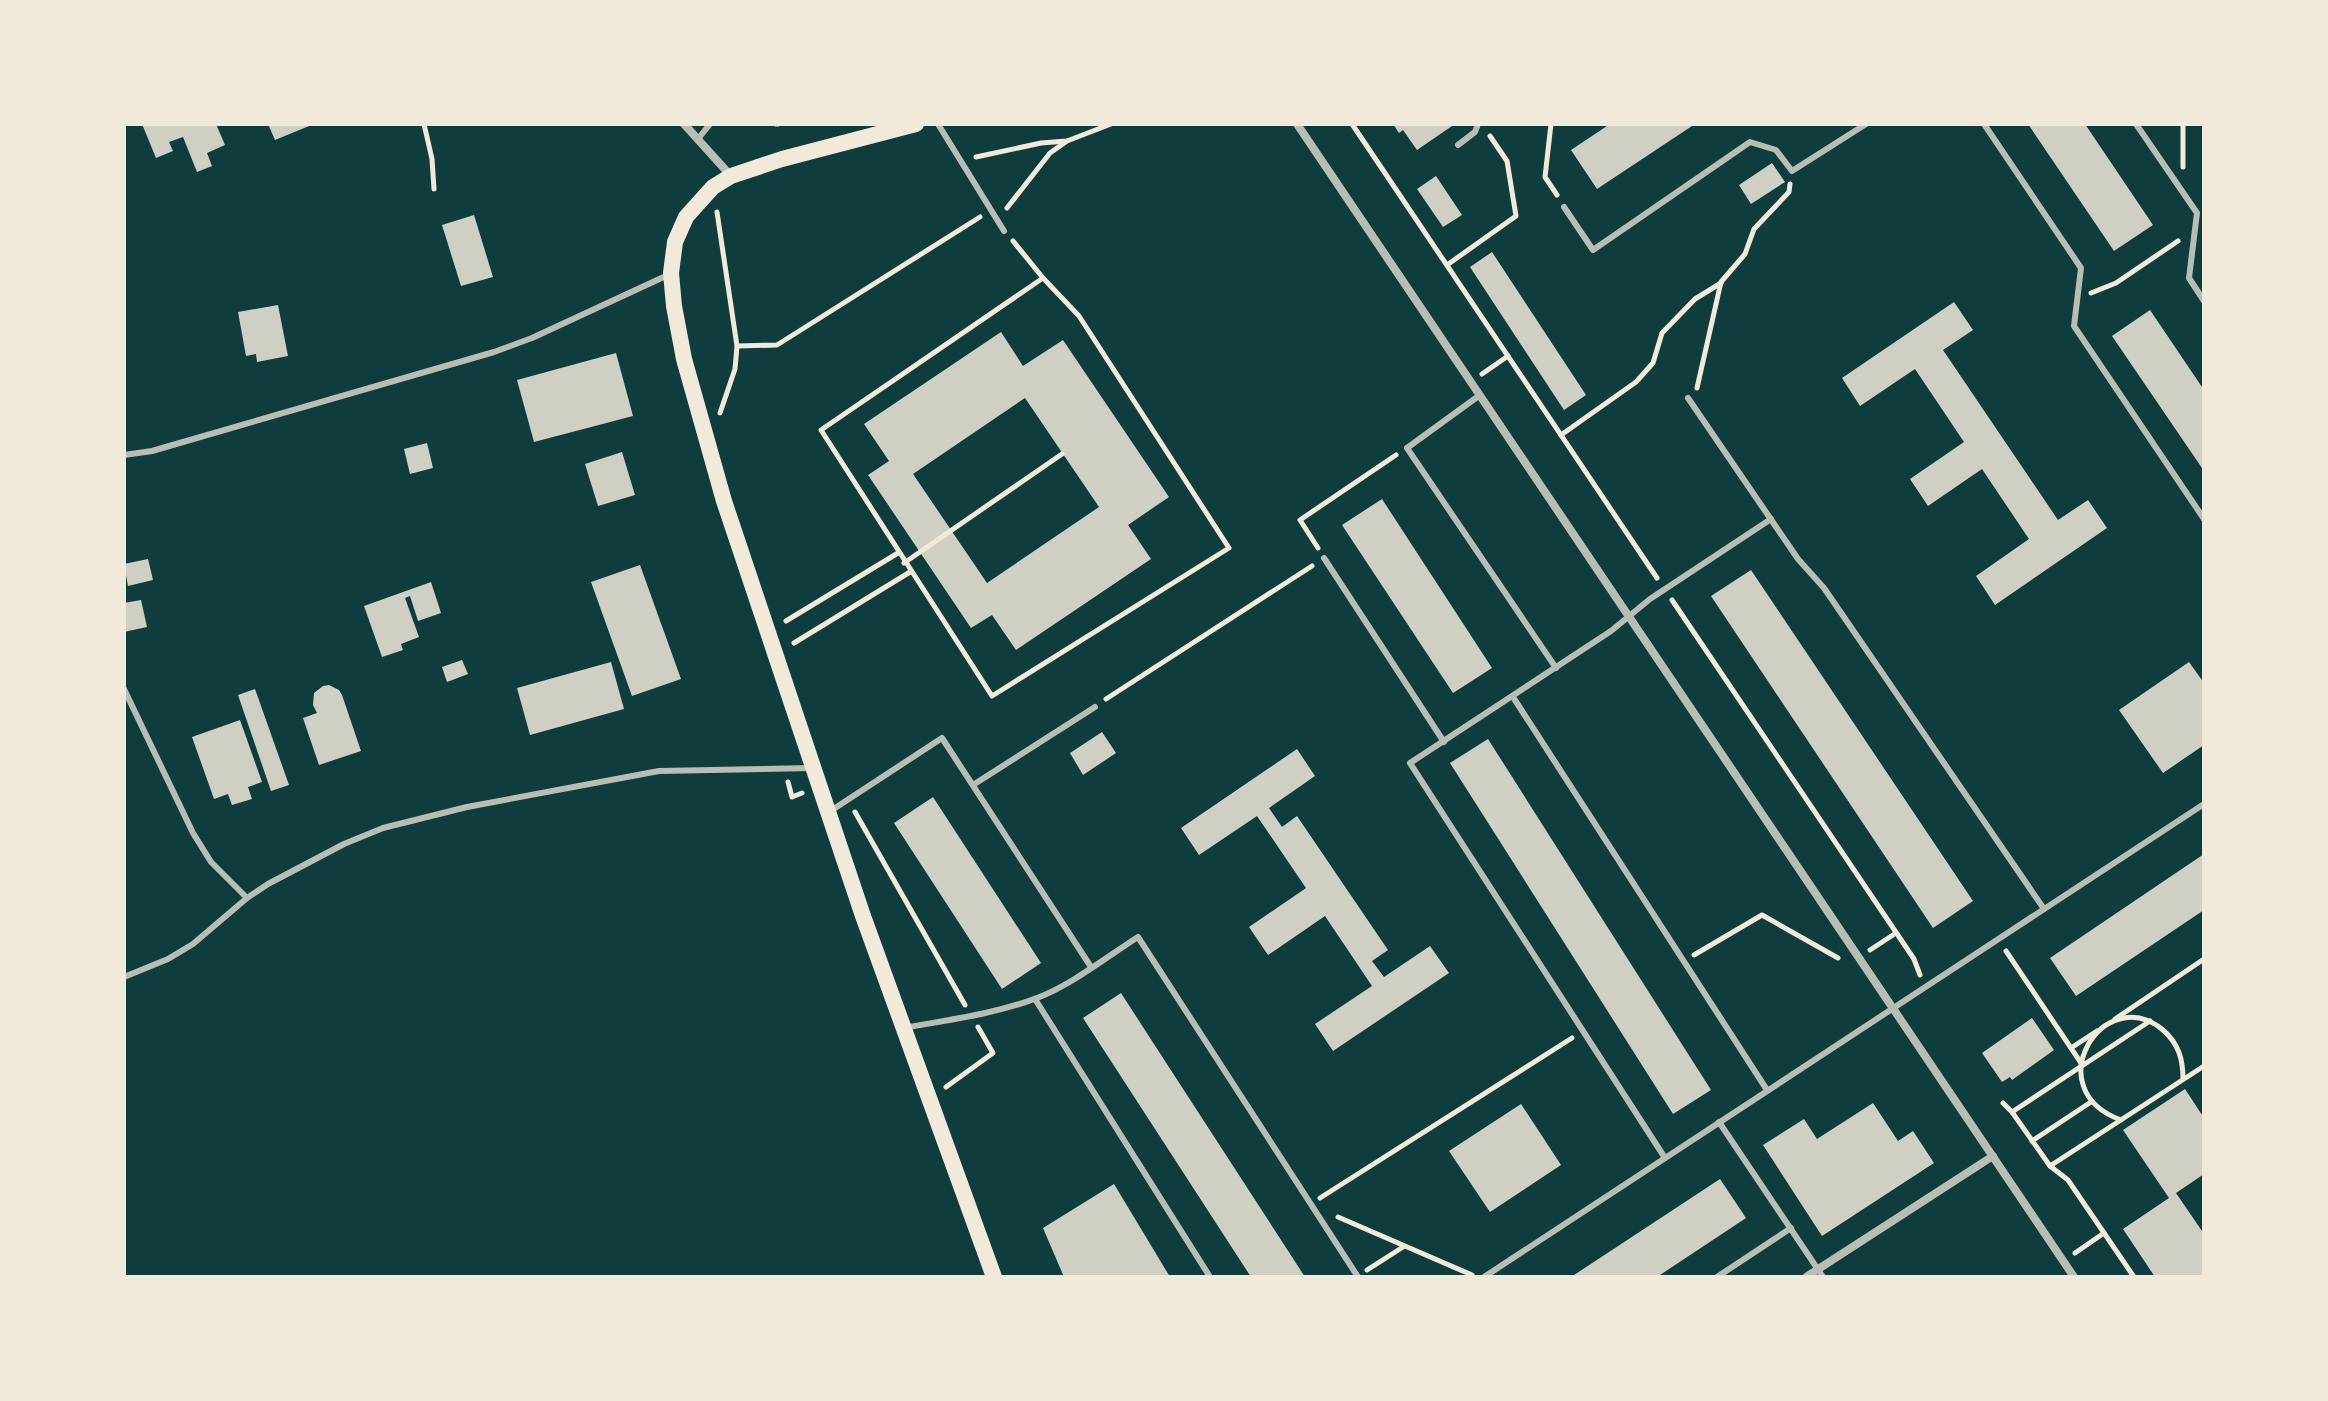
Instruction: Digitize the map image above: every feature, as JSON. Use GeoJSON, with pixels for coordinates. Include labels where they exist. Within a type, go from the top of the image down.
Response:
{"type":"FeatureCollection","features":[{"type":"Feature","properties":{"kind":"main road"},"geometry":{"type":"LineString","coordinates":[[916,124],[782,159],[731,176],[713,187],[686,217],[675,242],[671,273],[684,359],[701,422],[828,812],[994,1277]]}},
{"type":"Feature","properties":{"kind":"street"},"geometry":{"type":"LineString","coordinates":[[684,124],[731,176]]}},
{"type":"Feature","properties":{"kind":"street"},"geometry":{"type":"LineString","coordinates":[[1297,124],[2074,1277]]}},
{"type":"Feature","properties":{"kind":"street"},"geometry":{"type":"LineString","coordinates":[[1806,1277],[1821,1273],[1993,1156]]}},
{"type":"Feature","properties":{"kind":"lane"},"geometry":{"type":"LineString","coordinates":[[698,139],[710,124]]}},
{"type":"Feature","properties":{"kind":"lane"},"geometry":{"type":"LineString","coordinates":[[938,124],[1004,231]]}},
{"type":"Feature","properties":{"kind":"lane"},"geometry":{"type":"LineString","coordinates":[[1458,145],[1480,124]]}},
{"type":"Feature","properties":{"kind":"lane"},"geometry":{"type":"LineString","coordinates":[[1564,207],[1593,250],[1750,142],[1776,150],[1792,171],[1866,124]]}},
{"type":"Feature","properties":{"kind":"lane"},"geometry":{"type":"LineString","coordinates":[[1984,124],[2081,268],[2074,326],[2204,519]]}},
{"type":"Feature","properties":{"kind":"lane"},"geometry":{"type":"LineString","coordinates":[[2136,124],[2197,213],[2189,278],[2204,301]]}},
{"type":"Feature","properties":{"kind":"lane"},"geometry":{"type":"LineString","coordinates":[[124,455],[152,451],[494,352],[532,338],[671,273]]}},
{"type":"Feature","properties":{"kind":"lane"},"geometry":{"type":"LineString","coordinates":[[1480,395],[1407,448],[1556,668]]}},
{"type":"Feature","properties":{"kind":"lane"},"geometry":{"type":"LineString","coordinates":[[1688,398],[1798,559],[1824,588],[2044,909]]}},
{"type":"Feature","properties":{"kind":"lane"},"geometry":{"type":"LineString","coordinates":[[1665,1158],[1410,763],[1556,668],[1665,589],[1771,519]]}},
{"type":"Feature","properties":{"kind":"lane"},"geometry":{"type":"LineString","coordinates":[[1324,558],[1444,742]]}},
{"type":"Feature","properties":{"kind":"lane"},"geometry":{"type":"LineString","coordinates":[[124,689],[193,833],[211,862],[247,898]]}},
{"type":"Feature","properties":{"kind":"lane"},"geometry":{"type":"LineString","coordinates":[[1513,697],[1767,1090]]}},
{"type":"Feature","properties":{"kind":"lane"},"geometry":{"type":"LineString","coordinates":[[973,785],[1095,707]]}},
{"type":"Feature","properties":{"kind":"lane"},"geometry":{"type":"LineString","coordinates":[[828,812],[942,738],[1091,967]]}},
{"type":"Feature","properties":{"kind":"lane"},"geometry":{"type":"LineString","coordinates":[[124,977],[168,959],[193,944],[247,898],[344,844],[417,818],[659,771],[813,768]]}},
{"type":"Feature","properties":{"kind":"lane"},"geometry":{"type":"LineString","coordinates":[[1484,1277],[2204,804]]}},
{"type":"Feature","properties":{"kind":"lane"},"geometry":{"type":"LineString","coordinates":[[903,1028],[972,1016],[1035,999],[1061,987],[1138,937],[1358,1277]]}},
{"type":"Feature","properties":{"kind":"lane"},"geometry":{"type":"LineString","coordinates":[[1035,999],[1210,1277]]}},
{"type":"Feature","properties":{"kind":"lane"},"geometry":{"type":"LineString","coordinates":[[1719,1122],[1821,1273]]}},
{"type":"Feature","properties":{"kind":"lane"},"geometry":{"type":"LineString","coordinates":[[1717,1277],[1791,1228]]}},
{"type":"Feature","properties":{"kind":"path"},"geometry":{"type":"LineString","coordinates":[[424,124],[432,159],[434,189]]}},
{"type":"Feature","properties":{"kind":"path"},"geometry":{"type":"LineString","coordinates":[[1043,278],[821,430],[992,696],[1229,548],[1079,316],[1004,231],[1003,214],[1033,171],[1050,153],[1067,141],[1111,124]]}},
{"type":"Feature","properties":{"kind":"path"},"geometry":{"type":"LineString","coordinates":[[1352,124],[1914,959],[1925,987]]}},
{"type":"Feature","properties":{"kind":"path"},"geometry":{"type":"LineString","coordinates":[[1447,265],[1516,216],[1507,161],[1480,124]]}},
{"type":"Feature","properties":{"kind":"path"},"geometry":{"type":"LineString","coordinates":[[1551,124],[1545,177],[1564,207]]}},
{"type":"Feature","properties":{"kind":"path"},"geometry":{"type":"LineString","coordinates":[[2182,192],[2183,124]]}},
{"type":"Feature","properties":{"kind":"path"},"geometry":{"type":"LineString","coordinates":[[959,161],[1041,143],[1067,141]]}},
{"type":"Feature","properties":{"kind":"path"},"geometry":{"type":"LineString","coordinates":[[1561,435],[1636,382],[1653,363],[1662,333],[1695,299],[1721,282],[1745,254],[1754,229],[1789,192],[1792,171]]}},
{"type":"Feature","properties":{"kind":"path"},"geometry":{"type":"LineString","coordinates":[[713,187],[737,346],[735,369],[719,417]]}},
{"type":"Feature","properties":{"kind":"path"},"geometry":{"type":"LineString","coordinates":[[737,346],[777,345],[991,210]]}},
{"type":"Feature","properties":{"kind":"path"},"geometry":{"type":"LineString","coordinates":[[2077,303],[2090,293],[2116,283],[2195,229]]}},
{"type":"Feature","properties":{"kind":"path"},"geometry":{"type":"LineString","coordinates":[[1696,410],[1698,382],[1721,282]]}},
{"type":"Feature","properties":{"kind":"path"},"geometry":{"type":"LineString","coordinates":[[1095,707],[1324,558],[1300,520],[1407,448]]}},
{"type":"Feature","properties":{"kind":"path"},"geometry":{"type":"LineString","coordinates":[[904,563],[1062,454]]}},
{"type":"Feature","properties":{"kind":"path"},"geometry":{"type":"LineString","coordinates":[[786,621],[898,553]]}},
{"type":"Feature","properties":{"kind":"path"},"geometry":{"type":"LineString","coordinates":[[794,643],[910,572]]}},
{"type":"Feature","properties":{"kind":"path"},"geometry":{"type":"LineString","coordinates":[[782,607],[798,657]]}},
{"type":"Feature","properties":{"kind":"path"},"geometry":{"type":"LineString","coordinates":[[848,799],[993,1053],[946,1087]]}},
{"type":"Feature","properties":{"kind":"path"},"geometry":{"type":"LineString","coordinates":[[1683,961],[1762,915],[1848,964],[1896,933]]}},
{"type":"Feature","properties":{"kind":"path"},"geometry":{"type":"LineString","coordinates":[[1999,941],[2071,1048],[2080,1065],[2082,1083],[2091,1102],[2103,1113],[2121,1120]]}},
{"type":"Feature","properties":{"kind":"path"},"geometry":{"type":"LineString","coordinates":[[2071,1048],[2204,959]]}},
{"type":"Feature","properties":{"kind":"path"},"geometry":{"type":"LineString","coordinates":[[2080,1065],[2085,1049],[2104,1025],[2120,1019],[2150,1021],[2177,1045],[2183,1062],[2183,1079]]}},
{"type":"Feature","properties":{"kind":"path"},"geometry":{"type":"LineString","coordinates":[[2012,1112],[2150,1021]]}},
{"type":"Feature","properties":{"kind":"path"},"geometry":{"type":"LineString","coordinates":[[1311,1204],[1583,1031]]}},
{"type":"Feature","properties":{"kind":"path"},"geometry":{"type":"LineString","coordinates":[[2050,1166],[2204,1068]]}},
{"type":"Feature","properties":{"kind":"path"},"geometry":{"type":"LineString","coordinates":[[2032,1141],[2091,1102]]}},
{"type":"Feature","properties":{"kind":"path"},"geometry":{"type":"LineString","coordinates":[[2003,1103],[2050,1166],[2068,1180],[2134,1277]]}},
{"type":"Feature","properties":{"kind":"path"},"geometry":{"type":"LineString","coordinates":[[1311,1204],[1477,1277]]}},
{"type":"Feature","properties":{"kind":"path"},"geometry":{"type":"LineString","coordinates":[[1358,1277],[1403,1246]]}},
{"type":"Feature","properties":{"kind":"building"},"geometry":{"type":"Polygon","coordinates":[[[142,124],[216,124],[225,145],[207,153],[212,166],[197,172],[183,137],[169,142],[173,151],[156,158],[142,124]]]}},
{"type":"Feature","properties":{"kind":"building"},"geometry":{"type":"Polygon","coordinates":[[[268,124],[314,124],[275,140],[268,124]]]}},
{"type":"Feature","properties":{"kind":"building"},"geometry":{"type":"Polygon","coordinates":[[[1393,124],[1455,124],[1417,150],[1403,130],[1399,133],[1393,124]]]}},
{"type":"Feature","properties":{"kind":"building"},"geometry":{"type":"Polygon","coordinates":[[[1610,124],[1695,124],[1597,189],[1571,150],[1610,124]]]}},
{"type":"Feature","properties":{"kind":"building"},"geometry":{"type":"Polygon","coordinates":[[[2028,124],[2085,124],[2153,225],[2114,251],[2028,124]]]}},
{"type":"Feature","properties":{"kind":"building"},"geometry":{"type":"Polygon","coordinates":[[[1772,163],[1785,182],[1751,204],[1739,185],[1772,163]]]}},
{"type":"Feature","properties":{"kind":"building"},"geometry":{"type":"Polygon","coordinates":[[[1436,176],[1462,215],[1443,227],[1417,189],[1436,176]]]}},
{"type":"Feature","properties":{"kind":"building"},"geometry":{"type":"Polygon","coordinates":[[[474,215],[493,277],[461,286],[442,225],[474,215]]]}},
{"type":"Feature","properties":{"kind":"building"},"geometry":{"type":"Polygon","coordinates":[[[1492,252],[1586,395],[1564,410],[1470,267],[1492,252]]]}},
{"type":"Feature","properties":{"kind":"building"},"geometry":{"type":"Polygon","coordinates":[[[1954,302],[1973,330],[1943,350],[2058,520],[2088,500],[2107,528],[1995,605],[1976,576],[2029,539],[1982,469],[1928,506],[1910,479],[1964,442],[1915,369],[1860,406],[1842,378],[1954,302]]]}},
{"type":"Feature","properties":{"kind":"building"},"geometry":{"type":"Polygon","coordinates":[[[278,305],[288,356],[257,362],[256,354],[246,356],[238,312],[278,305]]]}},
{"type":"Feature","properties":{"kind":"building"},"geometry":{"type":"Polygon","coordinates":[[[2150,310],[2204,390],[2204,471],[2112,336],[2150,310]]]}},
{"type":"Feature","properties":{"kind":"building"},"geometry":{"type":"Polygon","coordinates":[[[1001,332],[1023,366],[1063,340],[1169,497],[1128,525],[1151,559],[1016,650],[992,615],[971,628],[868,475],[889,461],[864,424],[1001,332]],[[1025,398],[913,474],[987,583],[1099,507],[1025,398]]]}},
{"type":"Feature","properties":{"kind":"building"},"geometry":{"type":"Polygon","coordinates":[[[616,353],[633,416],[534,442],[517,380],[616,353]]]}},
{"type":"Feature","properties":{"kind":"building"},"geometry":{"type":"Polygon","coordinates":[[[427,443],[433,468],[410,474],[404,449],[427,443]]]}},
{"type":"Feature","properties":{"kind":"building"},"geometry":{"type":"Polygon","coordinates":[[[622,452],[635,495],[598,506],[585,464],[622,452]]]}},
{"type":"Feature","properties":{"kind":"building"},"geometry":{"type":"Polygon","coordinates":[[[1382,499],[1492,668],[1453,693],[1342,525],[1382,499]]]}},
{"type":"Feature","properties":{"kind":"building"},"geometry":{"type":"Polygon","coordinates":[[[148,559],[153,580],[128,586],[124,564],[148,559]]]}},
{"type":"Feature","properties":{"kind":"building"},"geometry":{"type":"Polygon","coordinates":[[[640,565],[681,679],[632,696],[591,582],[640,565]]]}},
{"type":"Feature","properties":{"kind":"building"},"geometry":{"type":"Polygon","coordinates":[[[1751,570],[1973,901],[1933,928],[1711,596],[1751,570]]]}},
{"type":"Feature","properties":{"kind":"building"},"geometry":{"type":"Polygon","coordinates":[[[431,582],[441,613],[418,621],[410,596],[405,598],[419,637],[401,644],[403,650],[382,657],[364,606],[431,582]]]}},
{"type":"Feature","properties":{"kind":"building"},"geometry":{"type":"Polygon","coordinates":[[[141,600],[147,627],[124,632],[124,603],[141,600]]]}},
{"type":"Feature","properties":{"kind":"building"},"geometry":{"type":"Polygon","coordinates":[[[462,660],[468,674],[447,682],[442,667],[462,660]]]}},
{"type":"Feature","properties":{"kind":"building"},"geometry":{"type":"Polygon","coordinates":[[[611,662],[624,709],[530,735],[517,688],[611,662]]]}},
{"type":"Feature","properties":{"kind":"building"},"geometry":{"type":"Polygon","coordinates":[[[2189,662],[2204,683],[2204,745],[2163,773],[2119,710],[2189,662]]]}},
{"type":"Feature","properties":{"kind":"building"},"geometry":{"type":"Polygon","coordinates":[[[329,685],[342,695],[361,751],[319,765],[303,718],[317,713],[313,705],[314,693],[329,685]]]}},
{"type":"Feature","properties":{"kind":"building"},"geometry":{"type":"Polygon","coordinates":[[[255,689],[289,785],[271,791],[238,695],[255,689]]]}},
{"type":"Feature","properties":{"kind":"building"},"geometry":{"type":"Polygon","coordinates":[[[240,720],[262,782],[248,787],[252,799],[232,805],[228,794],[214,799],[192,737],[240,720]]]}},
{"type":"Feature","properties":{"kind":"building"},"geometry":{"type":"Polygon","coordinates":[[[1102,732],[1116,753],[1083,775],[1070,753],[1102,732]]]}},
{"type":"Feature","properties":{"kind":"building"},"geometry":{"type":"Polygon","coordinates":[[[1488,739],[1711,1090],[1673,1114],[1450,763],[1488,739]]]}},
{"type":"Feature","properties":{"kind":"building"},"geometry":{"type":"Polygon","coordinates":[[[1297,749],[1315,776],[1269,808],[1282,827],[1297,816],[1388,950],[1372,961],[1384,977],[1430,946],[1449,973],[1333,1051],[1315,1024],[1372,986],[1325,916],[1268,955],[1249,927],[1306,888],[1257,816],[1199,855],[1181,828],[1297,749]]]}},
{"type":"Feature","properties":{"kind":"building"},"geometry":{"type":"Polygon","coordinates":[[[933,797],[1041,963],[1002,989],[894,823],[933,797]]]}},
{"type":"Feature","properties":{"kind":"building"},"geometry":{"type":"Polygon","coordinates":[[[2204,854],[2204,910],[2076,996],[2050,958],[2204,854]]]}},
{"type":"Feature","properties":{"kind":"building"},"geometry":{"type":"Polygon","coordinates":[[[1121,993],[1305,1277],[1251,1277],[1083,1018],[1121,993]]]}},
{"type":"Feature","properties":{"kind":"building"},"geometry":{"type":"Polygon","coordinates":[[[2032,1018],[2054,1050],[2012,1080],[2010,1077],[2002,1082],[1982,1053],[2032,1018]]]}},
{"type":"Feature","properties":{"kind":"building"},"geometry":{"type":"Polygon","coordinates":[[[2185,1089],[2204,1118],[2204,1174],[2176,1193],[2204,1234],[2204,1277],[2155,1277],[2123,1229],[2169,1198],[2123,1130],[2185,1089]]]}},
{"type":"Feature","properties":{"kind":"building"},"geometry":{"type":"Polygon","coordinates":[[[1873,1103],[1898,1141],[1913,1131],[1934,1163],[1822,1236],[1763,1145],[1804,1119],[1817,1139],[1873,1103]]]}},
{"type":"Feature","properties":{"kind":"building"},"geometry":{"type":"Polygon","coordinates":[[[1521,1104],[1561,1165],[1490,1212],[1449,1151],[1521,1104]]]}},
{"type":"Feature","properties":{"kind":"building"},"geometry":{"type":"Polygon","coordinates":[[[1720,1179],[1746,1218],[1657,1277],[1571,1277],[1720,1179]]]}},
{"type":"Feature","properties":{"kind":"building"},"geometry":{"type":"Polygon","coordinates":[[[1114,1184],[1170,1277],[1064,1277],[1043,1228],[1114,1184]]]}}]}
